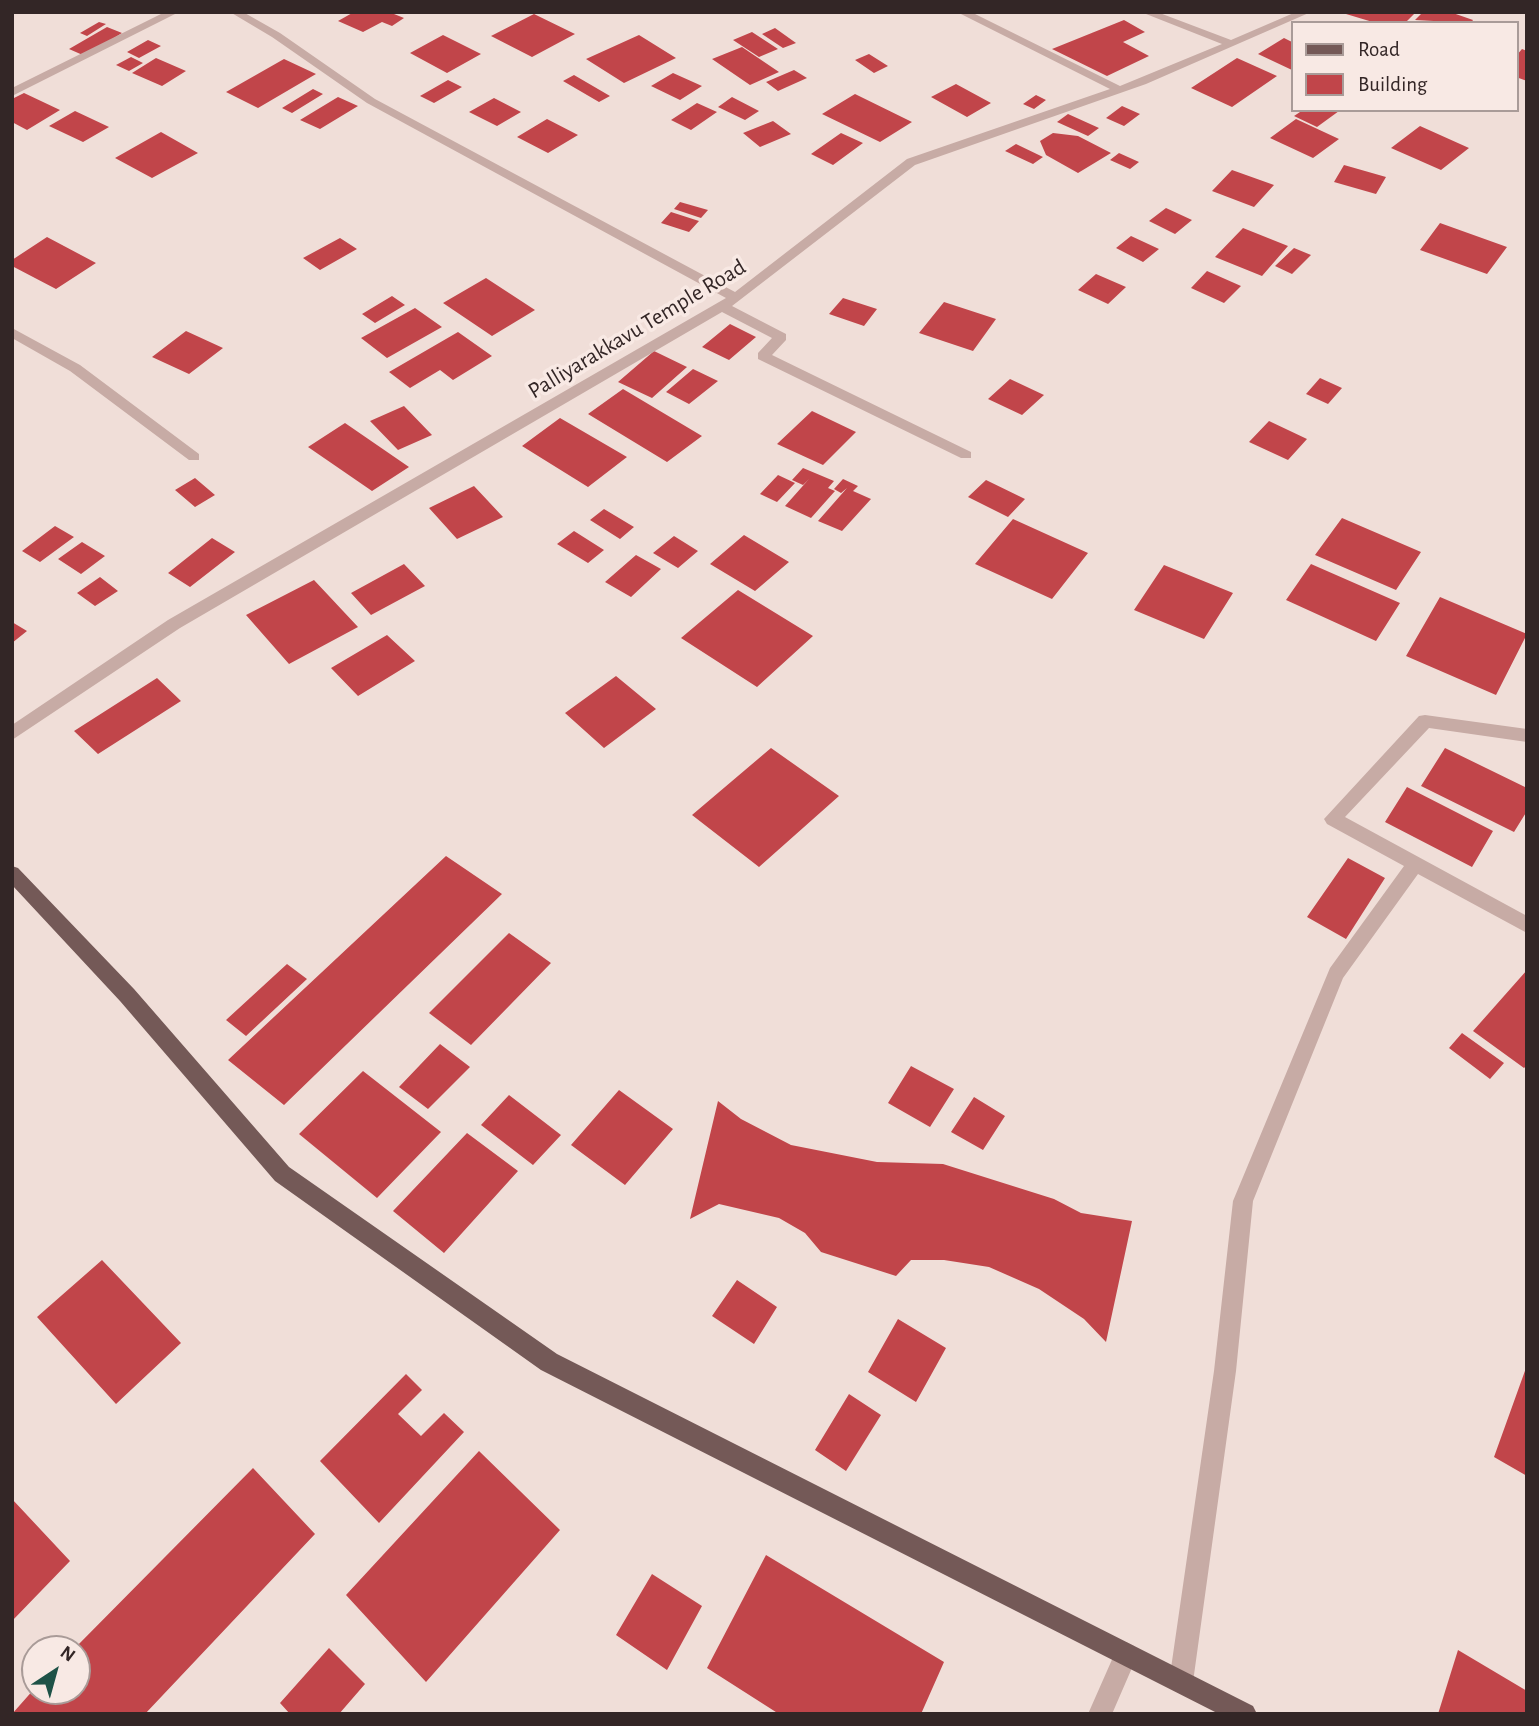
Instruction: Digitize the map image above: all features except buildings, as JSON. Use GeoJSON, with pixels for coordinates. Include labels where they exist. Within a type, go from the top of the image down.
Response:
{"type":"FeatureCollection","features":[{"type":"Feature","properties":{"kind":"main road"},"geometry":{"type":"LineString","coordinates":[[12,873],[127,995],[282,1174],[550,1362],[1245,1714]]}},
{"type":"Feature","properties":{"kind":"street"},"geometry":{"type":"LineString","coordinates":[[12,93],[174,12]]}},
{"type":"Feature","properties":{"kind":"street"},"geometry":{"type":"LineString","coordinates":[[235,12],[276,35],[371,101],[736,298]]}},
{"type":"Feature","properties":{"kind":"street"},"geometry":{"type":"LineString","coordinates":[[962,12],[1120,90]]}},
{"type":"Feature","properties":{"kind":"street"},"geometry":{"type":"LineString","coordinates":[[1146,12],[1231,44]]}},
{"type":"Feature","properties":{"kind":"street","name":"Palliyarakkavu Temple Road"},"geometry":{"type":"LineString","coordinates":[[12,734],[174,624],[723,307],[911,162],[1120,90],[1306,12]]}},
{"type":"Feature","properties":{"kind":"street"},"geometry":{"type":"LineString","coordinates":[[723,307],[781,337],[763,356],[966,455]]}},
{"type":"Feature","properties":{"kind":"street"},"geometry":{"type":"LineString","coordinates":[[12,332],[75,368],[194,457]]}},
{"type":"Feature","properties":{"kind":"street"},"geometry":{"type":"LineString","coordinates":[[1527,736],[1426,721],[1333,819],[1527,925]]}},
{"type":"Feature","properties":{"kind":"street"},"geometry":{"type":"LineString","coordinates":[[1181,1682],[1225,1371],[1243,1201],[1336,974],[1415,864]]}},
{"type":"Feature","properties":{"kind":"street"},"geometry":{"type":"LineString","coordinates":[[1100,1714],[1126,1654]]}}]}
